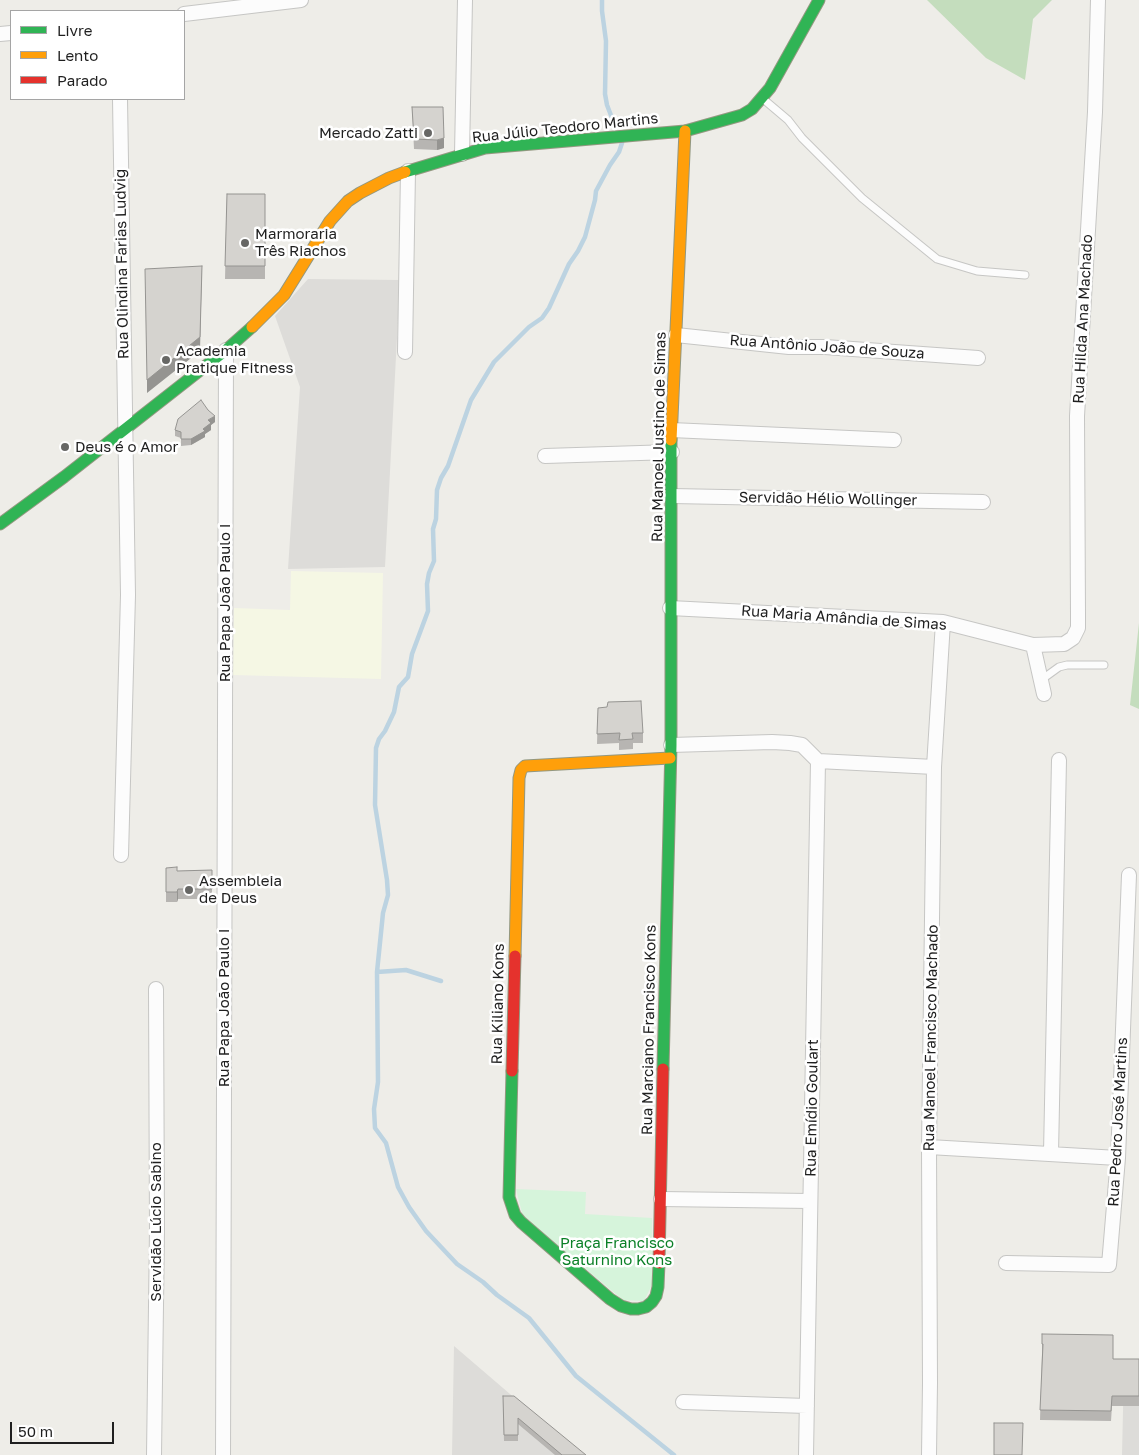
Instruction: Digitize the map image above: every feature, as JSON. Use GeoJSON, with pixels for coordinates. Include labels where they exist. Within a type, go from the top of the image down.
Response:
{"type":"FeatureCollection","features":[{"type":"Feature","properties":{"kind":"street"},"geometry":{"type":"LineString","coordinates":[[185,14],[242,4],[301,0]]}},
{"type":"Feature","properties":{"kind":"street"},"geometry":{"type":"LineString","coordinates":[[462,154],[465,0]]}},
{"type":"Feature","properties":{"kind":"street","name":"Rua Júlio Teodoro Martins"},"geometry":{"type":"LineString","coordinates":[[0,524],[226,350],[260,320],[284,295],[330,221],[348,201],[360,193],[408,171],[485,148],[685,131],[742,115],[752,109],[776,78],[819,0]]}},
{"type":"Feature","properties":{"kind":"street","name":"Rua Hilda Ana Machado"},"geometry":{"type":"LineString","coordinates":[[1073,638],[1078,628],[1078,399],[1094,120],[1098,0]]}},
{"type":"Feature","properties":{"kind":"street","name":"Rua Olindina Farias Ludvig"},"geometry":{"type":"LineString","coordinates":[[120,100],[128,595],[121,855]]}},
{"type":"Feature","properties":{"kind":"street","name":"Rua Manoel Justino de Simas"},"geometry":{"type":"LineString","coordinates":[[670,751],[671,430],[685,131]]}},
{"type":"Feature","properties":{"kind":"street"},"geometry":{"type":"LineString","coordinates":[[405,352],[408,171]]}},
{"type":"Feature","properties":{"kind":"street","name":"Rua Antônio João de Souza"},"geometry":{"type":"LineString","coordinates":[[676,335],[790,347],[826,347],[978,358]]}},
{"type":"Feature","properties":{"kind":"street","name":"Rua Papa João Paulo I"},"geometry":{"type":"LineString","coordinates":[[223,1455],[226,350]]}},
{"type":"Feature","properties":{"kind":"street"},"geometry":{"type":"LineString","coordinates":[[671,430],[894,440]]}},
{"type":"Feature","properties":{"kind":"street"},"geometry":{"type":"LineString","coordinates":[[545,456],[672,452]]}},
{"type":"Feature","properties":{"kind":"street","name":"Servidão Hélio Wollinger"},"geometry":{"type":"LineString","coordinates":[[672,496],[983,502]]}},
{"type":"Feature","properties":{"kind":"street","name":"Rua Maria Amândia de Simas"},"geometry":{"type":"LineString","coordinates":[[670,608],[943,622],[1033,645],[1064,644],[1073,638]]}},
{"type":"Feature","properties":{"kind":"street","name":"Rua Manoel Francisco Machado"},"geometry":{"type":"LineString","coordinates":[[928,1455],[930,1383],[929,1147],[934,767],[943,622]]}},
{"type":"Feature","properties":{"kind":"street"},"geometry":{"type":"LineString","coordinates":[[1033,645],[1043,687]]}},
{"type":"Feature","properties":{"kind":"street"},"geometry":{"type":"LineString","coordinates":[[670,751],[772,742],[790,743],[802,745],[818,761],[934,767]]}},
{"type":"Feature","properties":{"kind":"street","name":"Rua Marciano Francisco Kons"},"geometry":{"type":"LineString","coordinates":[[652,1302],[658,1287],[670,751]]}},
{"type":"Feature","properties":{"kind":"street","name":"Rua Kiliano Kons"},"geometry":{"type":"LineString","coordinates":[[652,1302],[646,1307],[631,1309],[621,1306],[610,1299],[521,1222],[511,1206],[509,1197],[519,778],[520,770],[525,766],[670,751]]}},
{"type":"Feature","properties":{"kind":"street"},"geometry":{"type":"LineString","coordinates":[[1051,1153],[1059,760]]}},
{"type":"Feature","properties":{"kind":"street","name":"Rua Emídio Goulart"},"geometry":{"type":"LineString","coordinates":[[806,1455],[818,761]]}},
{"type":"Feature","properties":{"kind":"street","name":"Rua Pedro José Martins"},"geometry":{"type":"LineString","coordinates":[[1006,1263],[1109,1265],[1118,1158],[1129,875]]}},
{"type":"Feature","properties":{"kind":"street","name":"Servidão Lúcio Sabino"},"geometry":{"type":"LineString","coordinates":[[154,1455],[156,989]]}},
{"type":"Feature","properties":{"kind":"street"},"geometry":{"type":"LineString","coordinates":[[929,1147],[1118,1158]]}},
{"type":"Feature","properties":{"kind":"street"},"geometry":{"type":"LineString","coordinates":[[660,1199],[810,1201]]}},
{"type":"Feature","properties":{"kind":"street"},"geometry":{"type":"LineString","coordinates":[[683,1402],[807,1406]]}},
{"type":"Feature","properties":{"kind":"lane"},"geometry":{"type":"LineString","coordinates":[[762,98],[788,120],[802,138],[862,198],[937,259],[977,271],[1025,275]]}},
{"type":"Feature","properties":{"kind":"lane"},"geometry":{"type":"LineString","coordinates":[[1043,687],[1059,667],[1067,665],[1104,665]]}},
{"type":"Feature","properties":{"kind":"shaded area"},"geometry":{"type":"Polygon","coordinates":[[[308,279],[400,280],[385,567],[288,569],[300,387],[275,316],[308,279]]]}},
{"type":"Feature","properties":{"kind":"shaded area"},"geometry":{"type":"Polygon","coordinates":[[[291,571],[383,573],[381,679],[233,675],[234,608],[290,610],[291,571]]]}},
{"type":"Feature","properties":{"kind":"shaded area"},"geometry":{"type":"Polygon","coordinates":[[[454,1346],[510,1394],[584,1455],[452,1455],[454,1346]]]}},
{"type":"Feature","properties":{"kind":"shaded area"},"geometry":{"type":"Polygon","coordinates":[[[1124,1367],[1139,1368],[1139,1455],[1122,1455],[1124,1367]]]}},
{"type":"Feature","properties":{"kind":"green space"},"geometry":{"type":"Polygon","coordinates":[[[927,0],[1052,0],[1033,19],[1025,80],[986,58],[927,0]]]}},
{"type":"Feature","properties":{"kind":"green space"},"geometry":{"type":"Polygon","coordinates":[[[1139,623],[1139,709],[1130,705],[1139,623]]]}},
{"type":"Feature","properties":{"kind":"green space","name":"Praça Francisco Saturnino Kons"},"geometry":{"type":"Polygon","coordinates":[[[516,1189],[586,1192],[585,1214],[652,1218],[652,1285],[644,1301],[623,1300],[523,1217],[516,1189]]]}},
{"type":"Feature","properties":{"kind":"building","name":"Mercado Zatti"},"geometry":{"type":"Polygon","coordinates":[[[412,107],[443,107],[444,138],[437,140],[414,139],[412,107]]]}},
{"type":"Feature","properties":{"kind":"building","name":"Marmoraria Três Riachos"},"geometry":{"type":"Polygon","coordinates":[[[227,194],[265,194],[265,266],[225,266],[227,194]]]}},
{"type":"Feature","properties":{"kind":"building"},"geometry":{"type":"Polygon","coordinates":[[[202,266],[200,337],[147,380],[145,269],[202,266]]]}},
{"type":"Feature","properties":{"kind":"building"},"geometry":{"type":"Polygon","coordinates":[[[201,400],[215,416],[208,420],[211,423],[203,429],[205,431],[191,439],[181,439],[181,432],[175,430],[178,419],[201,400]]]}},
{"type":"Feature","properties":{"kind":"building"},"geometry":{"type":"Polygon","coordinates":[[[641,701],[643,733],[632,733],[633,739],[619,740],[620,733],[597,734],[598,708],[607,707],[608,702],[641,701]]]}},
{"type":"Feature","properties":{"kind":"building"},"geometry":{"type":"Polygon","coordinates":[[[177,867],[177,871],[212,870],[212,889],[178,889],[177,892],[166,892],[166,868],[177,867]]]}},
{"type":"Feature","properties":{"kind":"building"},"geometry":{"type":"Polygon","coordinates":[[[1042,1334],[1113,1335],[1113,1359],[1139,1359],[1139,1396],[1112,1396],[1111,1411],[1040,1410],[1042,1334]]]}},
{"type":"Feature","properties":{"kind":"building"},"geometry":{"type":"Polygon","coordinates":[[[503,1396],[514,1396],[586,1455],[562,1455],[518,1418],[518,1435],[504,1435],[503,1396]]]}},
{"type":"Feature","properties":{"kind":"building"},"geometry":{"type":"Polygon","coordinates":[[[994,1423],[1023,1423],[1022,1455],[994,1455],[994,1423]]]}},
{"type":"Feature","properties":{"kind":"waterway"},"geometry":{"type":"LineString","coordinates":[[602,0],[606,41],[605,94],[612,118],[618,125]]}},
{"type":"Feature","properties":{"kind":"waterway"},"geometry":{"type":"LineString","coordinates":[[622,143],[619,152],[596,191],[585,237],[569,264],[549,308],[542,318],[529,327],[494,362],[471,400],[448,466],[437,490],[436,519],[433,529],[434,561],[427,584],[428,611],[412,654],[408,677],[399,687],[394,712],[376,748],[375,805],[388,895],[383,913],[377,972],[378,1082],[374,1109],[375,1128],[386,1143],[398,1187],[426,1231],[457,1264],[529,1318],[576,1376],[674,1455]]}},
{"type":"Feature","properties":{"kind":"waterway"},"geometry":{"type":"LineString","coordinates":[[377,972],[406,970],[441,981]]}},
{"type":"Feature","properties":{"kind":"traffic: fast"},"geometry":{"type":"LineString","coordinates":[[405,172],[485,148],[685,131],[742,115],[752,109],[770,88],[819,0]]}},
{"type":"Feature","properties":{"kind":"traffic: fast"},"geometry":{"type":"LineString","coordinates":[[0,524],[64,477],[226,350],[252,327]]}},
{"type":"Feature","properties":{"kind":"traffic: fast"},"geometry":{"type":"LineString","coordinates":[[663,1069],[671,745],[671,440]]}},
{"type":"Feature","properties":{"kind":"traffic: fast"},"geometry":{"type":"LineString","coordinates":[[512,1071],[509,1197],[515,1215],[610,1299],[621,1306],[638,1309],[646,1307],[652,1302],[658,1287],[659,1263]]}},
{"type":"Feature","properties":{"kind":"traffic: slow"},"geometry":{"type":"LineString","coordinates":[[671,440],[685,131]]}},
{"type":"Feature","properties":{"kind":"traffic: slow"},"geometry":{"type":"LineString","coordinates":[[252,327],[284,295],[330,221],[348,201],[389,178],[405,172]]}},
{"type":"Feature","properties":{"kind":"traffic: slow"},"geometry":{"type":"LineString","coordinates":[[515,956],[519,778],[521,770],[525,766],[670,758]]}},
{"type":"Feature","properties":{"kind":"traffic: jam"},"geometry":{"type":"LineString","coordinates":[[512,1071],[515,956]]}},
{"type":"Feature","properties":{"kind":"traffic: jam"},"geometry":{"type":"LineString","coordinates":[[659,1263],[663,1069]]}},
{"type":"Feature","properties":{"kind":"place","name":"Mercado Zatti"},"geometry":{"type":"Point","coordinates":[428,133]}},
{"type":"Feature","properties":{"kind":"place","name":"Marmoraria Três Riachos"},"geometry":{"type":"Point","coordinates":[245,243]}},
{"type":"Feature","properties":{"kind":"place","name":"Academia Pratique Fitness"},"geometry":{"type":"Point","coordinates":[166,360]}},
{"type":"Feature","properties":{"kind":"place","name":"Deus é o Amor"},"geometry":{"type":"Point","coordinates":[65,447]}},
{"type":"Feature","properties":{"kind":"place","name":"Assembleia de Deus"},"geometry":{"type":"Point","coordinates":[189,890]}}]}
